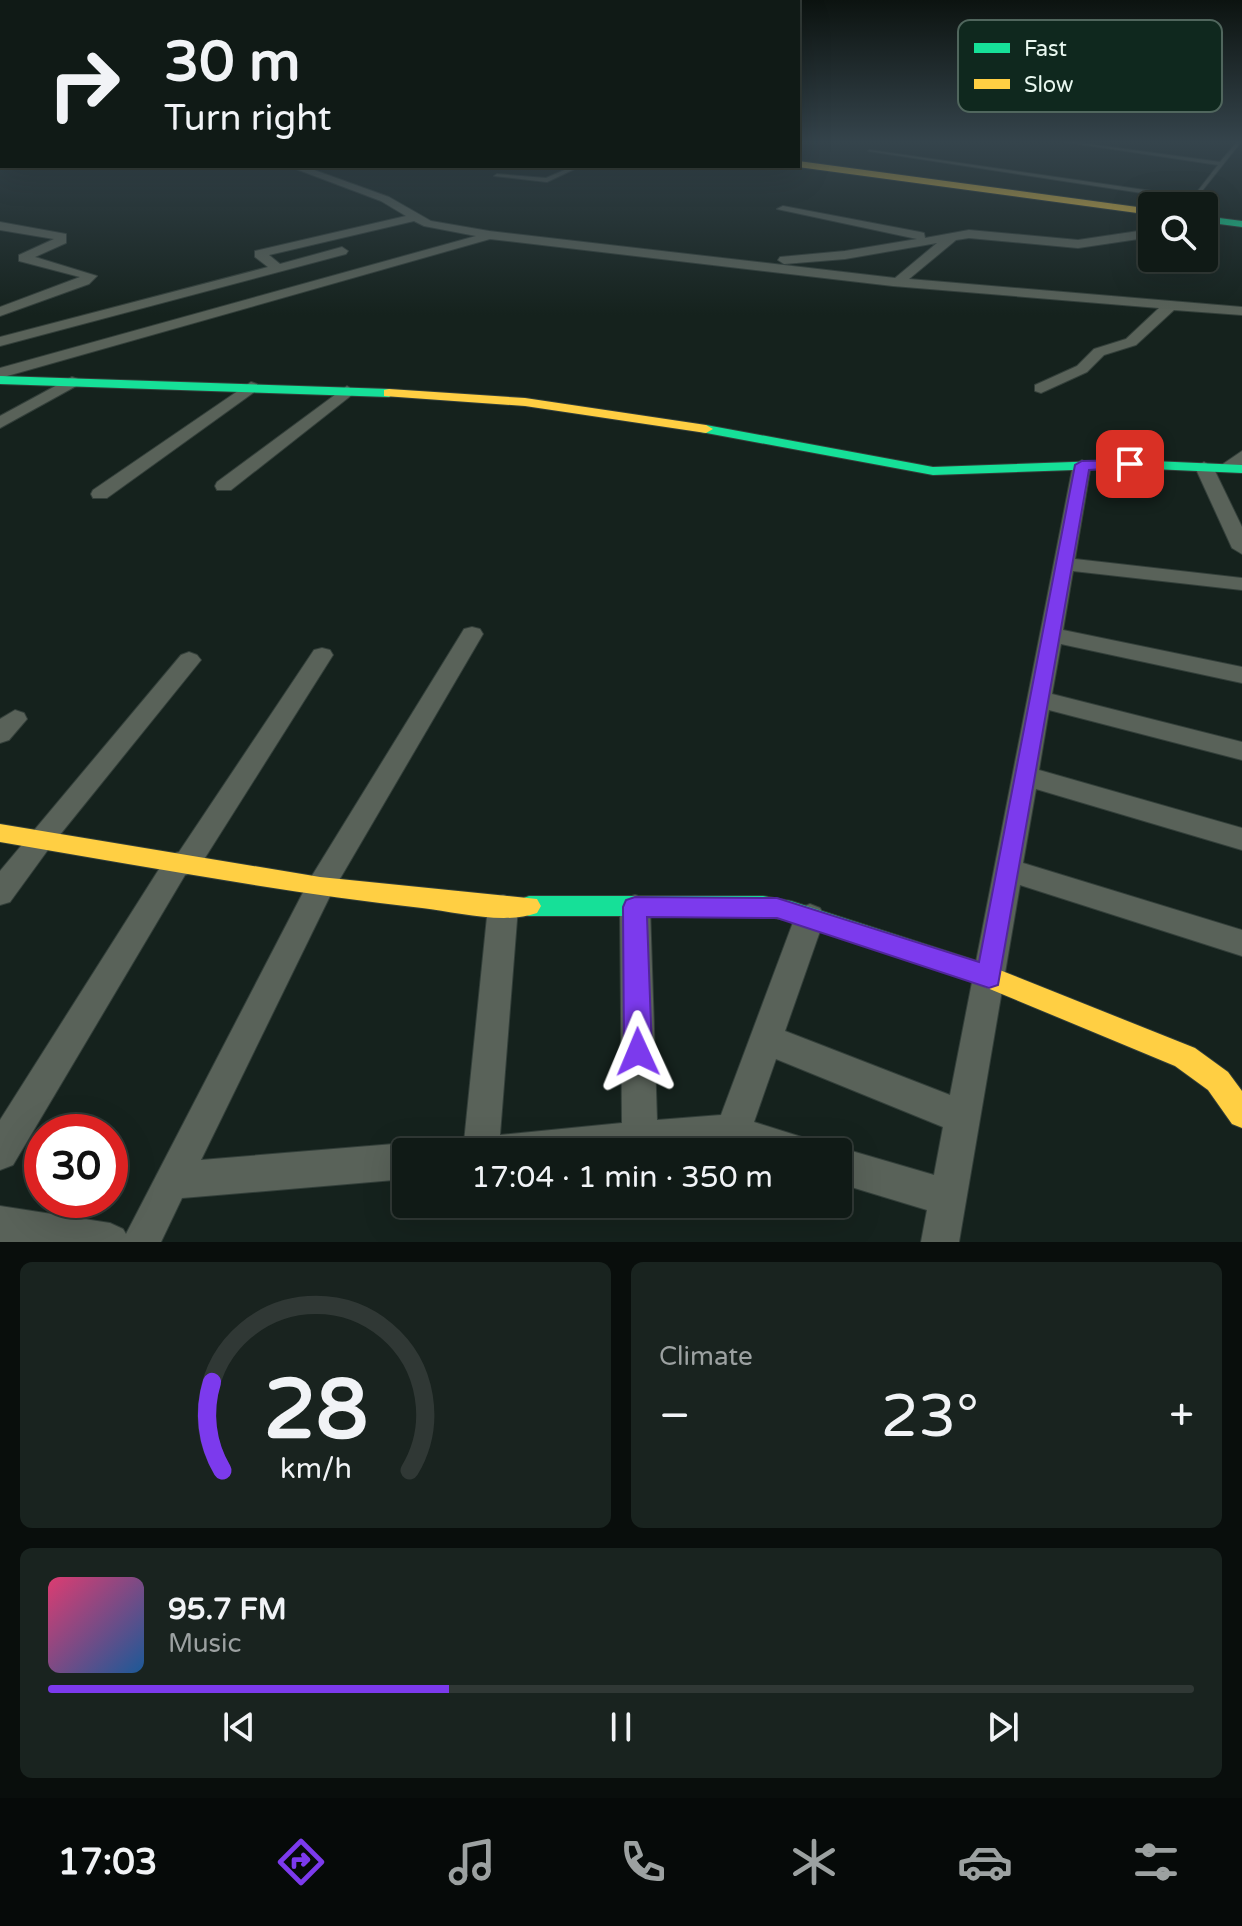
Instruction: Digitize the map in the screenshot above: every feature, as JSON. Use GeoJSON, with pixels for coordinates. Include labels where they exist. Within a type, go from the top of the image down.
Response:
{"type":"FeatureCollection","features":[{"type":"Feature","properties":{"kind":"main road"},"geometry":{"type":"LineString","coordinates":[[1098,200],[1138,205]]}},
{"type":"Feature","properties":{"kind":"main road"},"geometry":{"type":"LineString","coordinates":[[1218,221],[1242,224]]}},
{"type":"Feature","properties":{"kind":"main road"},"geometry":{"type":"LineString","coordinates":[[0,380],[251,387],[477,398],[569,407],[933,471],[1082,465],[1234,469]]}},
{"type":"Feature","properties":{"kind":"main road"},"geometry":{"type":"LineString","coordinates":[[0,833],[320,887],[503,907],[763,906],[810,917],[989,976],[1185,1057],[1206,1069],[1222,1084],[1242,1114]]}},
{"type":"Feature","properties":{"kind":"street"},"geometry":{"type":"LineString","coordinates":[[387,200],[432,225],[492,235],[898,282],[1242,311]]}},
{"type":"Feature","properties":{"kind":"street"},"geometry":{"type":"LineString","coordinates":[[783,209],[933,238]]}},
{"type":"Feature","properties":{"kind":"street"},"geometry":{"type":"LineString","coordinates":[[278,268],[259,254],[416,217]]}},
{"type":"Feature","properties":{"kind":"street"},"geometry":{"type":"LineString","coordinates":[[0,226],[62,237],[61,241],[23,258],[90,276],[84,281],[0,312]]}},
{"type":"Feature","properties":{"kind":"street"},"geometry":{"type":"LineString","coordinates":[[845,255],[883,228]]}},
{"type":"Feature","properties":{"kind":"street"},"geometry":{"type":"LineString","coordinates":[[731,264],[845,255],[933,238],[974,234],[1078,244],[1138,235]]}},
{"type":"Feature","properties":{"kind":"street"},"geometry":{"type":"LineString","coordinates":[[0,373],[492,235]]}},
{"type":"Feature","properties":{"kind":"street"},"geometry":{"type":"LineString","coordinates":[[898,282],[953,236]]}},
{"type":"Feature","properties":{"kind":"street"},"geometry":{"type":"LineString","coordinates":[[0,342],[342,251]]}},
{"type":"Feature","properties":{"kind":"street"},"geometry":{"type":"LineString","coordinates":[[0,296],[27,302]]}},
{"type":"Feature","properties":{"kind":"street"},"geometry":{"type":"LineString","coordinates":[[1041,388],[1082,369],[1101,351],[1133,341],[1171,305]]}},
{"type":"Feature","properties":{"kind":"street"},"geometry":{"type":"LineString","coordinates":[[0,423],[72,382]]}},
{"type":"Feature","properties":{"kind":"street"},"geometry":{"type":"LineString","coordinates":[[100,494],[251,387]]}},
{"type":"Feature","properties":{"kind":"street"},"geometry":{"type":"LineString","coordinates":[[224,486],[347,391]]}},
{"type":"Feature","properties":{"kind":"street"},"geometry":{"type":"LineString","coordinates":[[1234,469],[1242,456]]}},
{"type":"Feature","properties":{"kind":"street"},"geometry":{"type":"LineString","coordinates":[[940,1242],[1082,465]]}},
{"type":"Feature","properties":{"kind":"street"},"geometry":{"type":"LineString","coordinates":[[1204,467],[1242,548]]}},
{"type":"Feature","properties":{"kind":"street"},"geometry":{"type":"LineString","coordinates":[[1065,564],[1242,584]]}},
{"type":"Feature","properties":{"kind":"street"},"geometry":{"type":"LineString","coordinates":[[141,1242],[320,887],[472,634]]}},
{"type":"Feature","properties":{"kind":"street"},"geometry":{"type":"LineString","coordinates":[[1051,635],[1242,675]]}},
{"type":"Feature","properties":{"kind":"street"},"geometry":{"type":"LineString","coordinates":[[0,1152],[182,863],[322,655]]}},
{"type":"Feature","properties":{"kind":"street"},"geometry":{"type":"LineString","coordinates":[[0,893],[40,839],[189,660]]}},
{"type":"Feature","properties":{"kind":"street"},"geometry":{"type":"LineString","coordinates":[[1040,699],[1242,751]]}},
{"type":"Feature","properties":{"kind":"street"},"geometry":{"type":"LineString","coordinates":[[1025,776],[1242,839]]}},
{"type":"Feature","properties":{"kind":"street"},"geometry":{"type":"LineString","coordinates":[[1009,870],[1242,943]]}},
{"type":"Feature","properties":{"kind":"street"},"geometry":{"type":"LineString","coordinates":[[482,1138],[503,907]]}},
{"type":"Feature","properties":{"kind":"street"},"geometry":{"type":"LineString","coordinates":[[635,907],[640,1138],[712,1132],[746,1138]]}},
{"type":"Feature","properties":{"kind":"street"},"geometry":{"type":"LineString","coordinates":[[732,1134],[810,917]]}},
{"type":"Feature","properties":{"kind":"street"},"geometry":{"type":"LineString","coordinates":[[766,1039],[963,1118]]}},
{"type":"Feature","properties":{"kind":"street"},"geometry":{"type":"LineString","coordinates":[[172,1181],[392,1162]]}},
{"type":"Feature","properties":{"kind":"street"},"geometry":{"type":"LineString","coordinates":[[852,1169],[949,1198]]}},
{"type":"Feature","properties":{"kind":"street"},"geometry":{"type":"LineString","coordinates":[[0,1225],[110,1242]]}},
{"type":"Feature","properties":{"kind":"lane"},"geometry":{"type":"LineString","coordinates":[[1117,200],[1138,204]]}},
{"type":"Feature","properties":{"kind":"traffic: fast"},"geometry":{"type":"LineString","coordinates":[[1218,221],[1242,224]]}},
{"type":"Feature","properties":{"kind":"traffic: fast"},"geometry":{"type":"LineString","coordinates":[[0,380],[389,393]]}},
{"type":"Feature","properties":{"kind":"traffic: fast"},"geometry":{"type":"LineString","coordinates":[[706,429],[933,471],[1130,464],[1242,469]]}},
{"type":"Feature","properties":{"kind":"traffic: fast"},"geometry":{"type":"LineString","coordinates":[[529,906],[763,906],[791,911],[977,972]]}},
{"type":"Feature","properties":{"kind":"traffic: slow"},"geometry":{"type":"LineString","coordinates":[[1063,200],[1138,210]]}},
{"type":"Feature","properties":{"kind":"traffic: slow"},"geometry":{"type":"LineString","coordinates":[[389,393],[525,402],[706,429]]}},
{"type":"Feature","properties":{"kind":"traffic: slow"},"geometry":{"type":"LineString","coordinates":[[0,833],[320,887],[491,906],[529,906]]}},
{"type":"Feature","properties":{"kind":"traffic: slow"},"geometry":{"type":"LineString","coordinates":[[977,972],[1185,1057],[1218,1081],[1242,1114]]}},
{"type":"Feature","properties":{"kind":"route"},"geometry":{"type":"LineString","coordinates":[[638,1052],[635,907],[777,908],[989,976],[1082,465],[1130,464]]}}]}
